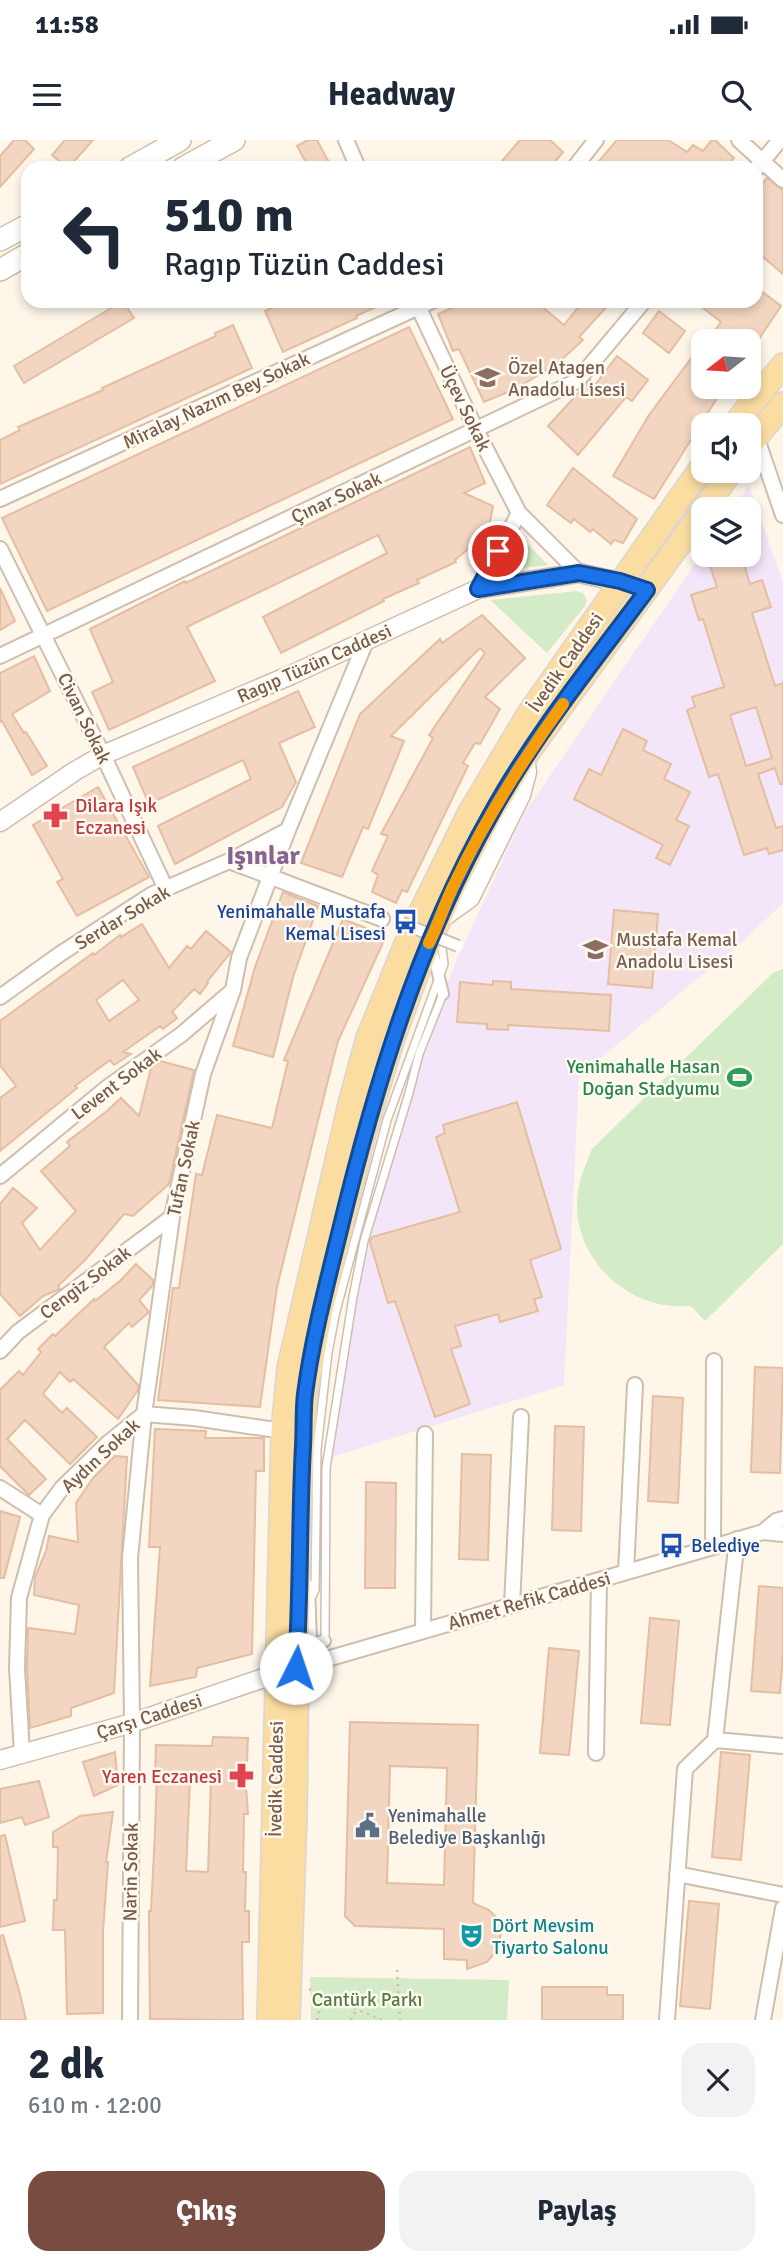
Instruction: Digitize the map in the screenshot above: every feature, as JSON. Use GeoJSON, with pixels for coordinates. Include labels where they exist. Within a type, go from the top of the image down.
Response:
{"type":"FeatureCollection","features":[{"type":"Feature","properties":{"kind":"main road"},"geometry":{"type":"LineString","coordinates":[[142,161],[180,140]]}},
{"type":"Feature","properties":{"kind":"main road"},"geometry":{"type":"LineString","coordinates":[[196,161],[234,140]]}},
{"type":"Feature","properties":{"kind":"main road"},"geometry":{"type":"LineString","coordinates":[[0,240],[21,229]]}},
{"type":"Feature","properties":{"kind":"main road"},"geometry":{"type":"LineString","coordinates":[[0,270],[21,258]]}},
{"type":"Feature","properties":{"kind":"main road"},"geometry":{"type":"LineString","coordinates":[[744,413],[783,365]]}},
{"type":"Feature","properties":{"kind":"main road"},"geometry":{"type":"LineString","coordinates":[[761,431],[783,404]]}},
{"type":"Feature","properties":{"kind":"main road","name":"İvedik Caddesi"},"geometry":{"type":"LineString","coordinates":[[288,2020],[295,1815],[286,1670],[283,1431],[289,1368],[318,1235],[368,1038],[411,932],[469,814],[530,712],[691,482]]}},
{"type":"Feature","properties":{"kind":"main road","name":"İvedik Caddesi"},"geometry":{"type":"LineString","coordinates":[[269,2020],[286,1670],[304,1610],[299,1511],[305,1394],[323,1299],[379,1081],[438,921],[489,816],[525,756],[691,528]]}},
{"type":"Feature","properties":{"kind":"street"},"geometry":{"type":"LineString","coordinates":[[346,140],[355,161]]}},
{"type":"Feature","properties":{"kind":"street"},"geometry":{"type":"LineString","coordinates":[[580,161],[596,140]]}},
{"type":"Feature","properties":{"kind":"street"},"geometry":{"type":"LineString","coordinates":[[739,140],[756,161]]}},
{"type":"Feature","properties":{"kind":"street"},"geometry":{"type":"LineString","coordinates":[[762,161],[780,140]]}},
{"type":"Feature","properties":{"kind":"street"},"geometry":{"type":"LineString","coordinates":[[763,168],[783,180]]}},
{"type":"Feature","properties":{"kind":"street","name":"Miralay Nazım Bey Sokak"},"geometry":{"type":"LineString","coordinates":[[0,499],[408,308]]}},
{"type":"Feature","properties":{"kind":"street","name":"Üçev Sokak"},"geometry":{"type":"LineString","coordinates":[[419,308],[476,430],[519,513],[579,573]]}},
{"type":"Feature","properties":{"kind":"street","name":"Çınar Sokak"},"geometry":{"type":"LineString","coordinates":[[0,656],[577,381],[638,308]]}},
{"type":"Feature","properties":{"kind":"street"},"geometry":{"type":"LineString","coordinates":[[761,461],[783,515]]}},
{"type":"Feature","properties":{"kind":"street"},"geometry":{"type":"LineString","coordinates":[[478,589],[519,513]]}},
{"type":"Feature","properties":{"kind":"street","name":"Civan Sokak"},"geometry":{"type":"LineString","coordinates":[[0,549],[103,755],[166,889]]}},
{"type":"Feature","properties":{"kind":"street","name":"Ragıp Tüzün Caddesi"},"geometry":{"type":"LineString","coordinates":[[0,822],[103,755],[366,641],[478,589],[579,573],[620,581],[647,590]]}},
{"type":"Feature","properties":{"kind":"street","name":"Tufan Sokak"},"geometry":{"type":"LineString","coordinates":[[132,1723],[130,1558],[144,1414],[172,1217],[203,1074],[233,990],[239,958],[288,830],[366,641]]}},
{"type":"Feature","properties":{"kind":"street","name":"Serdar Sokak"},"geometry":{"type":"LineString","coordinates":[[0,997],[151,895],[229,861],[288,830]]}},
{"type":"Feature","properties":{"kind":"street"},"geometry":{"type":"LineString","coordinates":[[229,861],[382,919]]}},
{"type":"Feature","properties":{"kind":"street"},"geometry":{"type":"LineString","coordinates":[[402,922],[458,946]]}},
{"type":"Feature","properties":{"kind":"street"},"geometry":{"type":"LineString","coordinates":[[325,1641],[311,1643],[304,1610],[306,1526],[317,1386],[337,1274],[391,1080],[435,957],[443,994]]}},
{"type":"Feature","properties":{"kind":"street","name":"Levent Sokak"},"geometry":{"type":"LineString","coordinates":[[0,1176],[108,1087],[182,1034],[233,990]]}},
{"type":"Feature","properties":{"kind":"street","name":"Cengiz Sokak"},"geometry":{"type":"LineString","coordinates":[[0,1351],[18,1332],[172,1217]]}},
{"type":"Feature","properties":{"kind":"street"},"geometry":{"type":"LineString","coordinates":[[713,1547],[714,1361]]}},
{"type":"Feature","properties":{"kind":"street"},"geometry":{"type":"LineString","coordinates":[[626,1572],[635,1385]]}},
{"type":"Feature","properties":{"kind":"street","name":"Aydın Sokak"},"geometry":{"type":"LineString","coordinates":[[22,1754],[17,1668],[19,1598],[42,1515],[62,1488],[107,1444],[144,1414],[283,1431]]}},
{"type":"Feature","properties":{"kind":"street"},"geometry":{"type":"LineString","coordinates":[[512,1605],[522,1417]]}},
{"type":"Feature","properties":{"kind":"street"},"geometry":{"type":"LineString","coordinates":[[423,1630],[425,1434]]}},
{"type":"Feature","properties":{"kind":"street"},"geometry":{"type":"LineString","coordinates":[[0,1488],[42,1515]]}},
{"type":"Feature","properties":{"kind":"street","name":"Ahmet Refik Caddesi"},"geometry":{"type":"LineString","coordinates":[[763,1532],[776,1521],[783,1519]]}},
{"type":"Feature","properties":{"kind":"street","name":"Ahmet Refik Caddesi"},"geometry":{"type":"LineString","coordinates":[[286,1670],[737,1539],[763,1532],[782,1535]]}},
{"type":"Feature","properties":{"kind":"street"},"geometry":{"type":"LineString","coordinates":[[667,2020],[685,1769],[715,1740],[737,1539]]}},
{"type":"Feature","properties":{"kind":"street"},"geometry":{"type":"LineString","coordinates":[[596,1752],[599,1581]]}},
{"type":"Feature","properties":{"kind":"street","name":"Çarşı Caddesi"},"geometry":{"type":"LineString","coordinates":[[0,1760],[132,1723],[286,1670]]}},
{"type":"Feature","properties":{"kind":"street","name":"Narin Sokak"},"geometry":{"type":"LineString","coordinates":[[130,2020],[132,1723]]}},
{"type":"Feature","properties":{"kind":"street"},"geometry":{"type":"LineString","coordinates":[[715,1740],[783,1746]]}},
{"type":"Feature","properties":{"kind":"street"},"geometry":{"type":"LineString","coordinates":[[677,1874],[783,1895]]}},
{"type":"Feature","properties":{"kind":"street"},"geometry":{"type":"LineString","coordinates":[[763,2020],[783,1908]]}},
{"type":"Feature","properties":{"kind":"lane"},"geometry":{"type":"LineString","coordinates":[[304,1610],[315,1590],[320,1408],[336,1311],[387,1120],[412,1048],[440,980],[444,964],[438,921]]}},
{"type":"Feature","properties":{"kind":"lane"},"geometry":{"type":"LineString","coordinates":[[325,1641],[326,1468],[357,1275],[364,1241],[419,1054],[443,994]]}},
{"type":"Feature","properties":{"kind":"path"},"geometry":{"type":"LineString","coordinates":[[397,1969],[400,2020]]}},
{"type":"Feature","properties":{"kind":"path"},"geometry":{"type":"LineString","coordinates":[[290,1981],[382,2020]]}},
{"type":"Feature","properties":{"kind":"path"},"geometry":{"type":"LineString","coordinates":[[317,2020],[323,1995]]}},
{"type":"Feature","properties":{"kind":"path"},"geometry":{"type":"LineString","coordinates":[[351,2020],[356,2009]]}},
{"type":"Feature","properties":{"kind":"shaded area"},"geometry":{"type":"Polygon","coordinates":[[[749,486],[753,497],[741,497],[749,486]]]}},
{"type":"Feature","properties":{"kind":"shaded area"},"geometry":{"type":"Polygon","coordinates":[[[761,520],[783,583],[783,903],[742,942],[579,1076],[564,1385],[332,1457],[353,1297],[364,1241],[419,1054],[457,959],[525,812],[693,567],[761,567],[761,520]]]}},
{"type":"Feature","properties":{"kind":"green space"},"geometry":{"type":"Polygon","coordinates":[[[518,534],[548,565],[493,572],[518,534]]]}},
{"type":"Feature","properties":{"kind":"green space"},"geometry":{"type":"Polygon","coordinates":[[[577,591],[584,594],[587,601],[585,606],[547,653],[490,600],[577,591]]]}},
{"type":"Feature","properties":{"kind":"green space","name":"Yenimahalle Hasan Doğan Stadyumu"},"geometry":{"type":"Polygon","coordinates":[[[783,969],[783,1244],[705,1321],[691,1306],[669,1306],[648,1301],[611,1279],[596,1263],[586,1244],[579,1223],[579,1187],[592,1149],[774,972],[783,969]]]}},
{"type":"Feature","properties":{"kind":"green space","name":"Cantürk Parkı"},"geometry":{"type":"Polygon","coordinates":[[[310,1977],[509,1980],[507,2020],[311,2020],[310,1977]]]}},
{"type":"Feature","properties":{"kind":"building"},"geometry":{"type":"Polygon","coordinates":[[[14,140],[25,140],[34,149],[0,187],[0,156],[14,140]]]}},
{"type":"Feature","properties":{"kind":"building"},"geometry":{"type":"Polygon","coordinates":[[[65,140],[93,140],[74,161],[59,161],[52,155],[65,140]]]}},
{"type":"Feature","properties":{"kind":"building"},"geometry":{"type":"Polygon","coordinates":[[[308,140],[317,140],[328,161],[305,161],[297,146],[308,140]]]}},
{"type":"Feature","properties":{"kind":"building"},"geometry":{"type":"Polygon","coordinates":[[[520,140],[550,140],[563,152],[556,161],[502,161],[520,140]]]}},
{"type":"Feature","properties":{"kind":"building"},"geometry":{"type":"Polygon","coordinates":[[[617,140],[668,140],[687,152],[693,145],[703,151],[715,140],[734,158],[731,161],[599,161],[617,140]]]}},
{"type":"Feature","properties":{"kind":"building"},"geometry":{"type":"Polygon","coordinates":[[[767,178],[783,190],[783,274],[763,257],[763,183],[767,178]]]}},
{"type":"Feature","properties":{"kind":"building"},"geometry":{"type":"Polygon","coordinates":[[[763,292],[781,306],[761,336],[761,329],[716,329],[721,322],[703,308],[763,308],[763,292]]]}},
{"type":"Feature","properties":{"kind":"building"},"geometry":{"type":"Polygon","coordinates":[[[111,308],[128,308],[134,318],[24,383],[14,366],[111,308]]]}},
{"type":"Feature","properties":{"kind":"building"},"geometry":{"type":"Polygon","coordinates":[[[272,308],[374,308],[283,352],[265,311],[272,308]]]}},
{"type":"Feature","properties":{"kind":"building"},"geometry":{"type":"Polygon","coordinates":[[[452,308],[543,308],[564,325],[577,308],[606,308],[579,337],[583,340],[558,363],[515,389],[484,402],[459,349],[453,351],[438,314],[452,308]]]}},
{"type":"Feature","properties":{"kind":"building"},"geometry":{"type":"Polygon","coordinates":[[[659,311],[685,331],[669,353],[643,333],[659,311]]]}},
{"type":"Feature","properties":{"kind":"building"},"geometry":{"type":"Polygon","coordinates":[[[233,325],[252,368],[0,484],[0,440],[20,430],[18,427],[103,390],[102,388],[216,336],[215,333],[233,325]]]}},
{"type":"Feature","properties":{"kind":"building"},"geometry":{"type":"Polygon","coordinates":[[[409,327],[453,419],[47,611],[2,518],[409,327]]]}},
{"type":"Feature","properties":{"kind":"building"},"geometry":{"type":"Polygon","coordinates":[[[617,356],[648,380],[632,401],[626,397],[578,455],[548,426],[590,380],[595,385],[617,356]]]}},
{"type":"Feature","properties":{"kind":"building"},"geometry":{"type":"Polygon","coordinates":[[[691,358],[691,399],[716,399],[708,413],[691,413],[691,440],[654,499],[613,476],[649,415],[691,358]]]}},
{"type":"Feature","properties":{"kind":"building"},"geometry":{"type":"Polygon","coordinates":[[[470,447],[485,483],[464,493],[493,506],[488,532],[455,560],[456,562],[281,653],[263,617],[387,553],[378,535],[201,620],[187,627],[215,681],[109,730],[92,692],[113,682],[90,629],[185,581],[186,583],[470,447]]]}},
{"type":"Feature","properties":{"kind":"building"},"geometry":{"type":"Polygon","coordinates":[[[573,468],[637,519],[623,543],[614,540],[611,544],[593,529],[590,532],[574,519],[571,523],[547,505],[573,468]]]}},
{"type":"Feature","properties":{"kind":"building"},"geometry":{"type":"Polygon","coordinates":[[[710,567],[745,567],[750,584],[762,580],[771,607],[752,613],[775,686],[783,683],[783,784],[780,784],[775,768],[758,774],[776,828],[783,826],[783,850],[769,854],[767,848],[744,855],[718,774],[709,777],[687,710],[695,707],[692,697],[724,687],[703,619],[699,620],[691,595],[717,587],[710,567]],[[756,707],[730,715],[746,766],[772,758],[756,707]]]}},
{"type":"Feature","properties":{"kind":"building"},"geometry":{"type":"Polygon","coordinates":[[[0,588],[15,621],[0,630],[0,588]]]}},
{"type":"Feature","properties":{"kind":"building"},"geometry":{"type":"Polygon","coordinates":[[[482,615],[525,658],[485,697],[500,709],[480,744],[475,743],[463,763],[468,766],[407,892],[402,890],[396,903],[372,892],[378,875],[372,871],[388,836],[381,834],[433,738],[429,735],[485,653],[480,648],[391,736],[404,741],[368,829],[363,827],[342,877],[301,863],[360,714],[440,639],[442,643],[482,615]]]}},
{"type":"Feature","properties":{"kind":"building"},"geometry":{"type":"Polygon","coordinates":[[[34,656],[50,691],[12,714],[47,766],[32,775],[2,721],[0,722],[0,673],[34,656]]]}},
{"type":"Feature","properties":{"kind":"building"},"geometry":{"type":"Polygon","coordinates":[[[298,691],[315,727],[279,743],[296,782],[282,807],[175,864],[158,826],[251,779],[243,760],[149,804],[133,767],[298,691]]]}},
{"type":"Feature","properties":{"kind":"building"},"geometry":{"type":"Polygon","coordinates":[[[623,729],[647,741],[643,750],[671,764],[664,779],[690,792],[676,820],[689,826],[670,865],[656,858],[663,845],[574,799],[589,769],[601,775],[623,729]]]}},
{"type":"Feature","properties":{"kind":"building"},"geometry":{"type":"Polygon","coordinates":[[[98,787],[149,877],[77,916],[57,882],[63,879],[33,825],[98,787]]]}},
{"type":"Feature","properties":{"kind":"building"},"geometry":{"type":"Polygon","coordinates":[[[283,892],[318,906],[293,977],[273,1057],[233,1046],[255,967],[283,892]]]}},
{"type":"Feature","properties":{"kind":"building"},"geometry":{"type":"Polygon","coordinates":[[[614,910],[658,914],[652,988],[608,984],[614,910]]]}},
{"type":"Feature","properties":{"kind":"building"},"geometry":{"type":"Polygon","coordinates":[[[343,919],[386,936],[338,1041],[277,1287],[260,1407],[158,1400],[173,1288],[179,1288],[196,1174],[202,1175],[217,1115],[272,1128],[288,1061],[284,1060],[343,919]]]}},
{"type":"Feature","properties":{"kind":"building"},"geometry":{"type":"Polygon","coordinates":[[[142,924],[169,968],[187,946],[191,949],[206,931],[231,952],[200,994],[194,989],[172,1012],[177,1018],[163,1029],[160,1026],[123,1052],[131,1054],[114,1065],[110,1060],[75,1086],[77,1088],[0,1151],[0,1098],[16,1086],[0,1065],[0,1021],[93,953],[94,955],[120,935],[121,937],[142,924]],[[123,980],[96,1000],[109,1021],[139,1000],[123,980]]]}},
{"type":"Feature","properties":{"kind":"building"},"geometry":{"type":"Polygon","coordinates":[[[493,981],[511,982],[511,989],[611,995],[609,1031],[508,1025],[508,1030],[487,1029],[487,1024],[457,1022],[460,982],[493,985],[493,981]]]}},
{"type":"Feature","properties":{"kind":"building"},"geometry":{"type":"Polygon","coordinates":[[[160,1061],[194,1070],[169,1184],[133,1216],[124,1214],[86,1259],[58,1286],[60,1289],[43,1296],[20,1316],[0,1294],[0,1204],[13,1188],[37,1208],[22,1223],[40,1250],[76,1211],[41,1171],[70,1146],[67,1142],[121,1098],[139,1116],[151,1068],[160,1061]]]}},
{"type":"Feature","properties":{"kind":"building"},"geometry":{"type":"Polygon","coordinates":[[[517,1102],[561,1249],[530,1260],[542,1297],[534,1299],[538,1311],[500,1322],[498,1314],[455,1326],[461,1346],[451,1349],[470,1404],[435,1417],[395,1301],[388,1303],[370,1242],[372,1237],[460,1212],[436,1137],[445,1133],[443,1125],[517,1102]]]}},
{"type":"Feature","properties":{"kind":"building"},"geometry":{"type":"Polygon","coordinates":[[[136,1264],[153,1280],[153,1285],[139,1300],[149,1312],[132,1327],[129,1323],[104,1347],[138,1385],[138,1390],[118,1419],[73,1379],[70,1382],[60,1372],[43,1394],[62,1413],[67,1408],[97,1437],[70,1464],[25,1420],[7,1439],[46,1479],[29,1495],[0,1466],[0,1390],[19,1371],[23,1375],[41,1352],[38,1349],[53,1334],[55,1336],[136,1264]]]}},
{"type":"Feature","properties":{"kind":"building"},"geometry":{"type":"Polygon","coordinates":[[[755,1367],[783,1368],[780,1473],[751,1472],[755,1367]]]}},
{"type":"Feature","properties":{"kind":"building"},"geometry":{"type":"Polygon","coordinates":[[[653,1396],[683,1398],[678,1503],[648,1501],[653,1396]]]}},
{"type":"Feature","properties":{"kind":"building"},"geometry":{"type":"Polygon","coordinates":[[[555,1426],[584,1427],[581,1531],[552,1530],[555,1426]]]}},
{"type":"Feature","properties":{"kind":"building"},"geometry":{"type":"Polygon","coordinates":[[[155,1429],[206,1431],[205,1438],[264,1438],[264,1471],[256,1471],[252,1654],[197,1668],[196,1677],[150,1686],[160,1547],[149,1547],[155,1429]]]}},
{"type":"Feature","properties":{"kind":"building"},"geometry":{"type":"Polygon","coordinates":[[[462,1454],[491,1455],[488,1560],[459,1559],[462,1454]]]}},
{"type":"Feature","properties":{"kind":"building"},"geometry":{"type":"Polygon","coordinates":[[[115,1456],[127,1457],[114,1693],[71,1708],[71,1716],[30,1728],[28,1628],[75,1634],[79,1605],[34,1595],[35,1577],[49,1536],[78,1542],[76,1503],[93,1478],[115,1456]]]}},
{"type":"Feature","properties":{"kind":"building"},"geometry":{"type":"Polygon","coordinates":[[[366,1482],[396,1483],[395,1588],[365,1588],[366,1482]]]}},
{"type":"Feature","properties":{"kind":"building"},"geometry":{"type":"Polygon","coordinates":[[[0,1511],[20,1517],[4,1578],[0,1578],[0,1511]]]}},
{"type":"Feature","properties":{"kind":"building"},"geometry":{"type":"Polygon","coordinates":[[[759,1586],[783,1588],[780,1693],[751,1691],[759,1586]]]}},
{"type":"Feature","properties":{"kind":"building"},"geometry":{"type":"Polygon","coordinates":[[[650,1618],[679,1621],[670,1725],[641,1723],[650,1618]]]}},
{"type":"Feature","properties":{"kind":"building"},"geometry":{"type":"Polygon","coordinates":[[[549,1648],[579,1651],[569,1755],[540,1753],[549,1648]]]}},
{"type":"Feature","properties":{"kind":"building","name":"Yenimahalle Belediye Başkanlığı"},"geometry":{"type":"Polygon","coordinates":[[[350,1722],[478,1725],[473,1903],[489,1910],[495,1916],[501,1932],[498,1949],[487,1962],[467,1969],[467,1960],[444,1959],[444,1929],[355,1926],[345,1916],[350,1722]],[[390,1766],[387,1883],[444,1885],[447,1768],[390,1766]]]}},
{"type":"Feature","properties":{"kind":"building"},"geometry":{"type":"Polygon","coordinates":[[[213,1737],[248,1738],[248,1814],[244,1814],[243,1872],[246,1872],[245,1911],[249,1911],[249,1942],[242,1942],[243,2020],[150,2019],[149,1911],[155,1832],[156,1745],[212,1746],[213,1737]],[[190,1779],[186,1871],[208,1872],[211,1780],[190,1779]]]}},
{"type":"Feature","properties":{"kind":"building"},"geometry":{"type":"Polygon","coordinates":[[[115,1752],[118,1785],[94,1796],[83,1762],[115,1752]]]}},
{"type":"Feature","properties":{"kind":"building"},"geometry":{"type":"Polygon","coordinates":[[[721,1752],[750,1755],[741,1860],[712,1857],[721,1752]]]}},
{"type":"Feature","properties":{"kind":"building"},"geometry":{"type":"Polygon","coordinates":[[[39,1781],[49,1817],[25,1825],[22,1817],[0,1823],[0,1789],[39,1781]]]}},
{"type":"Feature","properties":{"kind":"building"},"geometry":{"type":"Polygon","coordinates":[[[113,1812],[106,1862],[103,2013],[67,2014],[65,1930],[53,1930],[54,1900],[57,1900],[58,1847],[53,1847],[53,1832],[80,1816],[113,1812]]]}},
{"type":"Feature","properties":{"kind":"building"},"geometry":{"type":"Polygon","coordinates":[[[5,1835],[25,1921],[0,1927],[0,1836],[5,1835]]]}},
{"type":"Feature","properties":{"kind":"building"},"geometry":{"type":"Polygon","coordinates":[[[689,1901],[719,1904],[710,2009],[680,2006],[689,1901]]]}},
{"type":"Feature","properties":{"kind":"building"},"geometry":{"type":"Polygon","coordinates":[[[3,1935],[26,2020],[0,2020],[0,1936],[3,1935]]]}},
{"type":"Feature","properties":{"kind":"building"},"geometry":{"type":"Polygon","coordinates":[[[542,1987],[607,1987],[607,1995],[623,1995],[623,2020],[542,2020],[542,1987]]]}},
{"type":"Feature","properties":{"kind":"slow traffic"},"geometry":{"type":"LineString","coordinates":[[429,943],[453,887],[489,816],[525,756],[563,704]]}},
{"type":"Feature","properties":{"kind":"place","name":"Özel Atagen Anadolu Lisesi"},"geometry":{"type":"Point","coordinates":[488,378]}},
{"type":"Feature","properties":{"kind":"place","name":"Dilara Işık Eczanesi"},"geometry":{"type":"Point","coordinates":[55,816]}},
{"type":"Feature","properties":{"kind":"place","name":"Yenimahalle Mustafa Kemal Lisesi"},"geometry":{"type":"Point","coordinates":[406,922]}},
{"type":"Feature","properties":{"kind":"place","name":"Mustafa Kemal Anadolu Lisesi"},"geometry":{"type":"Point","coordinates":[596,950]}},
{"type":"Feature","properties":{"kind":"place","name":"Yenimahalle Hasan Doğan Stadyumu"},"geometry":{"type":"Point","coordinates":[740,1077]}},
{"type":"Feature","properties":{"kind":"place","name":"Belediye"},"geometry":{"type":"Point","coordinates":[671,1545]}},
{"type":"Feature","properties":{"kind":"place","name":"Yaren Eczanesi"},"geometry":{"type":"Point","coordinates":[242,1776]}},
{"type":"Feature","properties":{"kind":"place","name":"Yenimahalle Belediye Başkanlığı"},"geometry":{"type":"Point","coordinates":[368,1826]}},
{"type":"Feature","properties":{"kind":"place","name":"Dört Mevsim Tiyarto Salonu"},"geometry":{"type":"Point","coordinates":[472,1936]}},
{"type":"Feature","properties":{"kind":"district","name":"Işınlar"},"geometry":{"type":"Point","coordinates":[263,855]}},
{"type":"Feature","properties":{"kind":"route"},"geometry":{"type":"LineString","coordinates":[[296,1668],[299,1511],[305,1394],[323,1299],[350,1188],[393,1038],[438,921],[489,816],[525,756],[647,590],[620,581],[579,573],[478,589],[498,551]]}}]}
